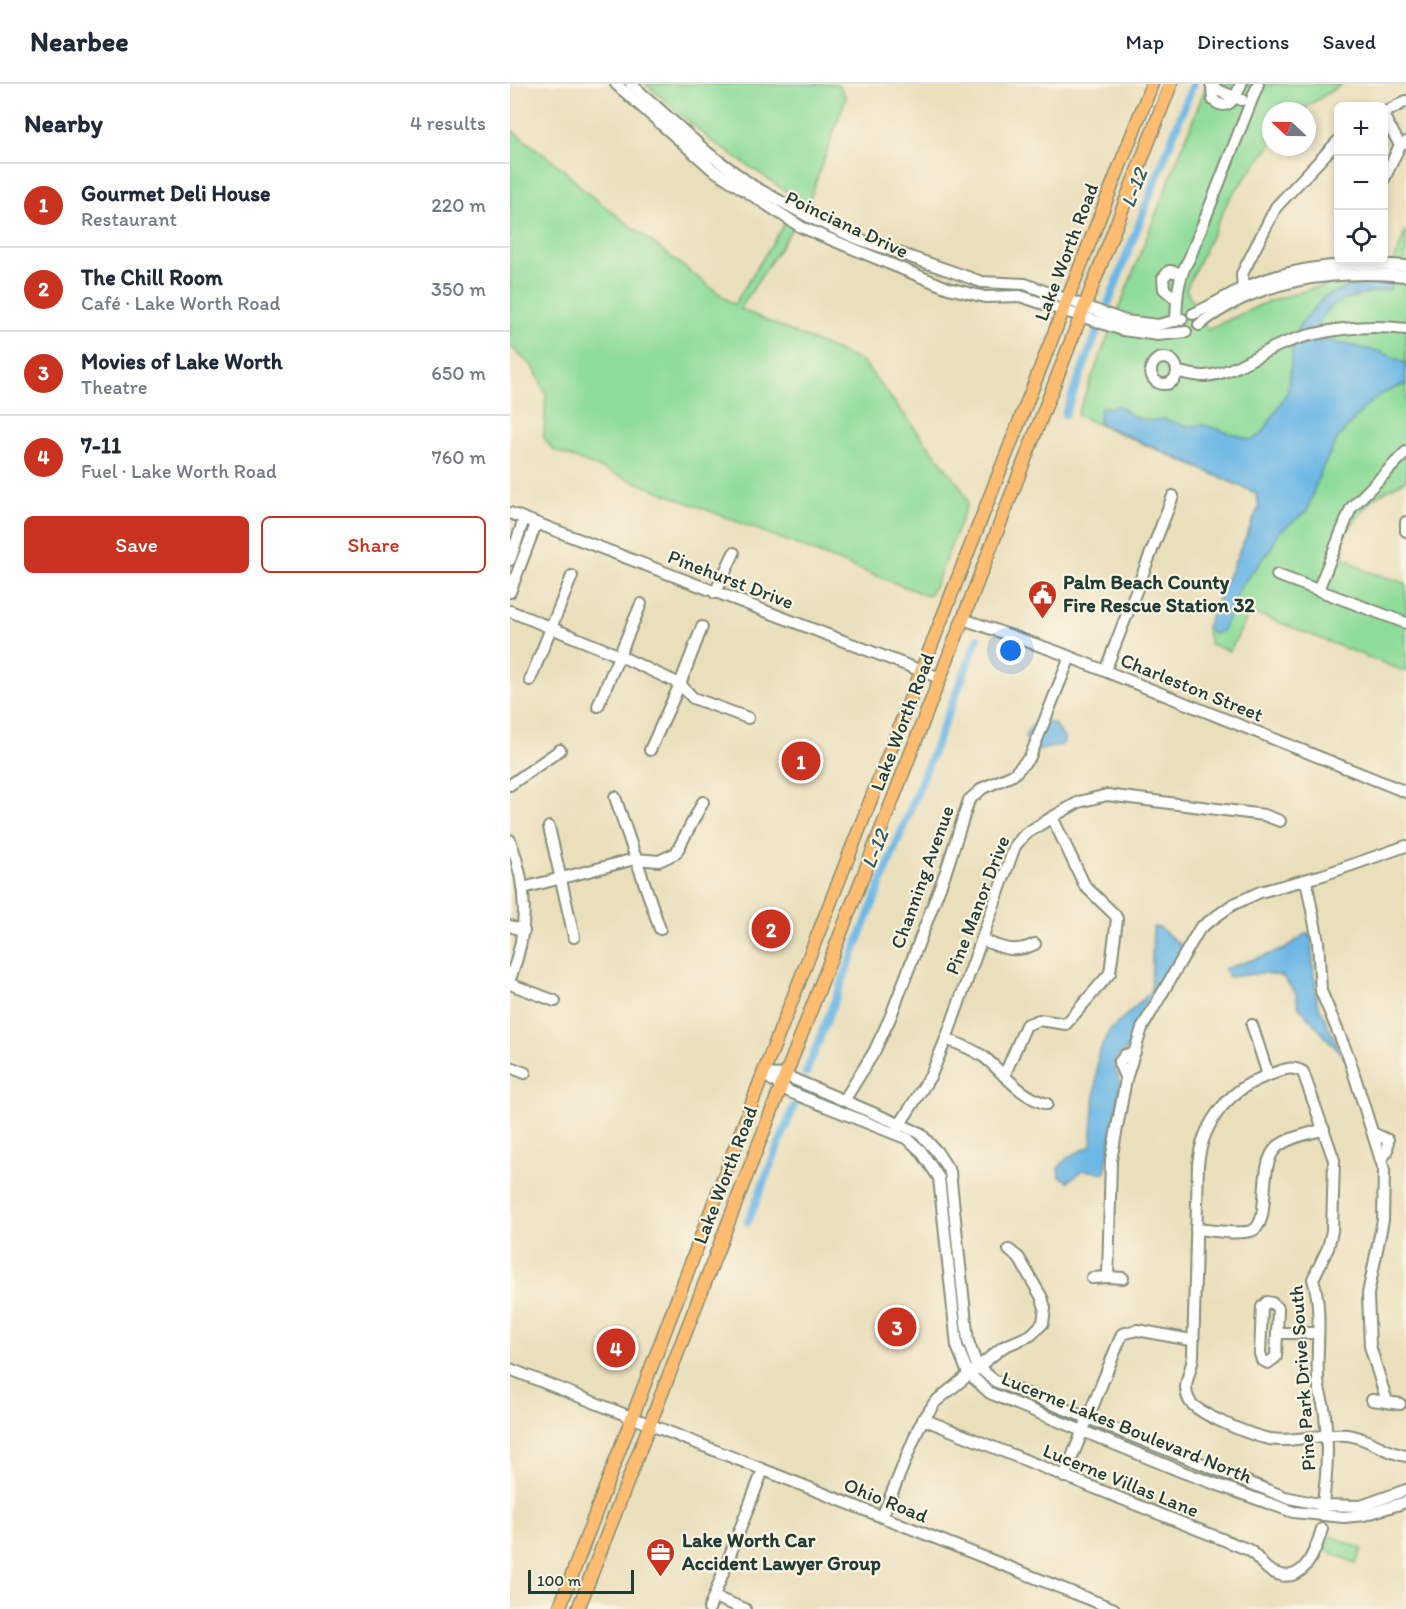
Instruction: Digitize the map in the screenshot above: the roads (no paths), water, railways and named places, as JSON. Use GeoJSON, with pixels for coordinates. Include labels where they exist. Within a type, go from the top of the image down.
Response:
{"type":"FeatureCollection","features":[{"type":"Feature","properties":{"kind":"main road","name":"Lake Worth Road"},"geometry":{"type":"LineString","coordinates":[[578,1609],[763,1074],[869,810],[1152,84]]}},
{"type":"Feature","properties":{"kind":"main road","name":"Lake Worth Road"},"geometry":{"type":"LineString","coordinates":[[559,1609],[643,1422],[726,1227],[1084,312],[1170,86]]}},
{"type":"Feature","properties":{"kind":"main road"},"geometry":{"type":"LineString","coordinates":[[869,810],[875,824],[874,847]]}},
{"type":"Feature","properties":{"kind":"main road"},"geometry":{"type":"LineString","coordinates":[[726,1227],[720,1212],[734,1171],[746,1120]]}},
{"type":"Feature","properties":{"kind":"street","name":"Poinciana Drive"},"geometry":{"type":"LineString","coordinates":[[616,84],[712,169],[801,227],[948,288],[985,297],[1020,296],[1067,304]]}},
{"type":"Feature","properties":{"kind":"street","name":"Poinciana Drive"},"geometry":{"type":"LineString","coordinates":[[631,84],[726,167],[809,217],[950,273],[982,282],[1025,284],[1067,304]]}},
{"type":"Feature","properties":{"kind":"street"},"geometry":{"type":"LineString","coordinates":[[1236,97],[1241,84]]}},
{"type":"Feature","properties":{"kind":"street"},"geometry":{"type":"LineString","coordinates":[[1145,329],[1179,320],[1177,300],[1181,273],[1190,257],[1257,84]]}},
{"type":"Feature","properties":{"kind":"street"},"geometry":{"type":"LineString","coordinates":[[1211,85],[1251,104]]}},
{"type":"Feature","properties":{"kind":"street"},"geometry":{"type":"LineString","coordinates":[[1388,112],[1406,101]]}},
{"type":"Feature","properties":{"kind":"street"},"geometry":{"type":"LineString","coordinates":[[1388,122],[1403,143],[1388,170]]}},
{"type":"Feature","properties":{"kind":"street"},"geometry":{"type":"LineString","coordinates":[[1243,293],[1242,274],[1276,207],[1334,145]]}},
{"type":"Feature","properties":{"kind":"street"},"geometry":{"type":"LineString","coordinates":[[1342,266],[1367,273],[1406,276]]}},
{"type":"Feature","properties":{"kind":"street"},"geometry":{"type":"LineString","coordinates":[[1193,314],[1243,293],[1342,266],[1406,266]]}},
{"type":"Feature","properties":{"kind":"street"},"geometry":{"type":"LineString","coordinates":[[1177,300],[1164,289],[1163,278],[1169,271],[1181,273]]}},
{"type":"Feature","properties":{"kind":"street"},"geometry":{"type":"LineString","coordinates":[[1199,325],[1243,293]]}},
{"type":"Feature","properties":{"kind":"street"},"geometry":{"type":"LineString","coordinates":[[1067,304],[1123,330],[1186,332]]}},
{"type":"Feature","properties":{"kind":"street"},"geometry":{"type":"LineString","coordinates":[[1177,372],[1203,376],[1224,372],[1284,343],[1322,333],[1361,327],[1406,329]]}},
{"type":"Feature","properties":{"kind":"street"},"geometry":{"type":"LineString","coordinates":[[1318,590],[1352,508],[1406,452]]}},
{"type":"Feature","properties":{"kind":"street"},"geometry":{"type":"LineString","coordinates":[[1104,671],[1173,496]]}},
{"type":"Feature","properties":{"kind":"street","name":"Pinehurst Drive"},"geometry":{"type":"LineString","coordinates":[[510,513],[940,678]]}},
{"type":"Feature","properties":{"kind":"street"},"geometry":{"type":"LineString","coordinates":[[510,560],[524,519]]}},
{"type":"Feature","properties":{"kind":"street"},"geometry":{"type":"LineString","coordinates":[[1406,522],[1406,531]]}},
{"type":"Feature","properties":{"kind":"street"},"geometry":{"type":"LineString","coordinates":[[510,592],[536,524]]}},
{"type":"Feature","properties":{"kind":"street"},"geometry":{"type":"LineString","coordinates":[[715,593],[734,553]]}},
{"type":"Feature","properties":{"kind":"street"},"geometry":{"type":"LineString","coordinates":[[1277,575],[1406,623]]}},
{"type":"Feature","properties":{"kind":"street"},"geometry":{"type":"LineString","coordinates":[[530,680],[572,576]]}},
{"type":"Feature","properties":{"kind":"street"},"geometry":{"type":"LineString","coordinates":[[598,706],[641,604]]}},
{"type":"Feature","properties":{"kind":"street"},"geometry":{"type":"LineString","coordinates":[[510,611],[553,627],[680,684],[693,698],[748,718]]}},
{"type":"Feature","properties":{"kind":"street","name":"Charleston Street"},"geometry":{"type":"LineString","coordinates":[[963,619],[1070,657],[1406,792]]}},
{"type":"Feature","properties":{"kind":"street"},"geometry":{"type":"LineString","coordinates":[[650,750],[680,684],[702,627]]}},
{"type":"Feature","properties":{"kind":"street","name":"Channing Avenue"},"geometry":{"type":"LineString","coordinates":[[845,1099],[874,1052],[890,1018],[946,871],[969,800],[983,788],[1013,775],[1024,766],[1030,757],[1070,657]]}},
{"type":"Feature","properties":{"kind":"street"},"geometry":{"type":"LineString","coordinates":[[510,785],[560,750]]}},
{"type":"Feature","properties":{"kind":"street","name":"Pine Manor Drive"},"geometry":{"type":"LineString","coordinates":[[895,1133],[931,1075],[1015,846],[1025,834],[1079,802],[1107,795],[1264,815],[1280,821]]}},
{"type":"Feature","properties":{"kind":"street"},"geometry":{"type":"LineString","coordinates":[[615,796],[660,930]]}},
{"type":"Feature","properties":{"kind":"street"},"geometry":{"type":"LineString","coordinates":[[523,888],[635,859],[659,861],[676,853],[703,802]]}},
{"type":"Feature","properties":{"kind":"street"},"geometry":{"type":"LineString","coordinates":[[1004,1076],[1026,1025],[1038,1020],[1066,1024],[1112,968],[1115,915],[1085,886],[1052,818]]}},
{"type":"Feature","properties":{"kind":"street"},"geometry":{"type":"LineString","coordinates":[[549,827],[574,937]]}},
{"type":"Feature","properties":{"kind":"street"},"geometry":{"type":"LineString","coordinates":[[510,840],[523,888],[524,931],[510,979]]}},
{"type":"Feature","properties":{"kind":"street"},"geometry":{"type":"LineString","coordinates":[[1108,1277],[1111,1160],[1126,1079],[1142,1028],[1200,928],[1232,905],[1260,892],[1306,880],[1406,846]]}},
{"type":"Feature","properties":{"kind":"street"},"geometry":{"type":"LineString","coordinates":[[1306,880],[1318,941],[1321,991],[1349,1058],[1382,1158],[1383,1220],[1368,1294],[1370,1346],[1387,1402]]}},
{"type":"Feature","properties":{"kind":"street"},"geometry":{"type":"LineString","coordinates":[[510,926],[524,931]]}},
{"type":"Feature","properties":{"kind":"street"},"geometry":{"type":"LineString","coordinates":[[981,939],[1008,949],[1022,950],[1035,944]]}},
{"type":"Feature","properties":{"kind":"street"},"geometry":{"type":"LineString","coordinates":[[510,984],[555,1001]]}},
{"type":"Feature","properties":{"kind":"street"},"geometry":{"type":"LineString","coordinates":[[1252,1024],[1268,1075],[1247,1085],[1225,1102],[1208,1127],[1198,1159],[1191,1340],[1193,1355],[1186,1391],[1192,1404],[1199,1411],[1269,1439],[1356,1436],[1390,1454],[1406,1456]]}},
{"type":"Feature","properties":{"kind":"street"},"geometry":{"type":"LineString","coordinates":[[946,1039],[983,1056],[1011,1085],[1034,1100],[1047,1104]]}},
{"type":"Feature","properties":{"kind":"street"},"geometry":{"type":"LineString","coordinates":[[510,1067],[525,1073]]}},
{"type":"Feature","properties":{"kind":"street","name":"Pine Park Drive South"},"geometry":{"type":"LineString","coordinates":[[1268,1075],[1289,1068],[1298,1069],[1307,1079],[1334,1160],[1333,1217],[1328,1248],[1313,1279],[1319,1304],[1318,1379],[1329,1453],[1327,1486],[1322,1510]]}},
{"type":"Feature","properties":{"kind":"street","name":"Lucerne Lakes Boulevard North"},"geometry":{"type":"LineString","coordinates":[[763,1074],[845,1099],[920,1133],[937,1152],[950,1172],[968,1341],[977,1366],[1005,1386],[1085,1425]]}},
{"type":"Feature","properties":{"kind":"street","name":"Lucerne Lakes Boulevard North"},"geometry":{"type":"LineString","coordinates":[[782,1081],[908,1139],[921,1151],[939,1178],[957,1346],[968,1373],[990,1393],[1322,1510],[1364,1515],[1406,1502]]}},
{"type":"Feature","properties":{"kind":"street"},"geometry":{"type":"LineString","coordinates":[[1196,1229],[1246,1231],[1256,1228],[1262,1220],[1265,1172],[1270,1156],[1287,1141],[1324,1130]]}},
{"type":"Feature","properties":{"kind":"street"},"geometry":{"type":"LineString","coordinates":[[882,1517],[923,1419],[945,1391],[1003,1347],[1037,1331],[1045,1318],[1042,1298],[1019,1258],[1009,1250]]}},
{"type":"Feature","properties":{"kind":"street"},"geometry":{"type":"LineString","coordinates":[[1092,1278],[1123,1278]]}},
{"type":"Feature","properties":{"kind":"street"},"geometry":{"type":"LineString","coordinates":[[1267,1302],[1278,1308],[1277,1333],[1276,1357],[1268,1363],[1262,1360],[1260,1354],[1262,1307],[1267,1302]]}},
{"type":"Feature","properties":{"kind":"street"},"geometry":{"type":"LineString","coordinates":[[1064,1477],[1122,1334],[1137,1330],[1191,1340]]}},
{"type":"Feature","properties":{"kind":"street"},"geometry":{"type":"LineString","coordinates":[[1277,1333],[1318,1333]]}},
{"type":"Feature","properties":{"kind":"street","name":"Ohio Road"},"geometry":{"type":"LineString","coordinates":[[510,1369],[1114,1609]]}},
{"type":"Feature","properties":{"kind":"street"},"geometry":{"type":"LineString","coordinates":[[1372,1400],[1400,1404]]}},
{"type":"Feature","properties":{"kind":"street","name":"Lucerne Villas Lane"},"geometry":{"type":"LineString","coordinates":[[923,1419],[1249,1550],[1274,1572],[1290,1574],[1300,1571],[1314,1555],[1322,1529]]}},
{"type":"Feature","properties":{"kind":"street"},"geometry":{"type":"LineString","coordinates":[[709,1609],[763,1470]]}},
{"type":"Feature","properties":{"kind":"street","name":"Lucerne Lakes Boulevard North"},"geometry":{"type":"LineString","coordinates":[[1322,1510],[1361,1506],[1406,1490]]}},
{"type":"Feature","properties":{"kind":"street"},"geometry":{"type":"LineString","coordinates":[[714,1597],[744,1609]]}},
{"type":"Feature","properties":{"kind":"water"},"geometry":{"type":"Polygon","coordinates":[[[1392,283],[1390,289],[1356,296],[1335,305],[1320,320],[1316,332],[1324,340],[1381,352],[1406,363],[1406,384],[1381,394],[1365,407],[1338,438],[1320,473],[1307,511],[1278,533],[1271,549],[1241,586],[1223,630],[1214,634],[1206,627],[1259,507],[1256,493],[1099,423],[1100,408],[1119,406],[1134,417],[1151,421],[1163,419],[1186,426],[1204,425],[1252,440],[1262,434],[1288,391],[1294,335],[1301,323],[1324,297],[1351,286],[1392,283]]]}},
{"type":"Feature","properties":{"kind":"water"},"geometry":{"type":"Polygon","coordinates":[[[1048,722],[1054,724],[1065,739],[1062,745],[1035,751],[1030,748],[1025,737],[1033,725],[1048,722]]]}},
{"type":"Feature","properties":{"kind":"water"},"geometry":{"type":"Polygon","coordinates":[[[1153,927],[1160,928],[1183,947],[1141,1020],[1132,1046],[1115,1059],[1115,1068],[1121,1084],[1105,1173],[1084,1170],[1068,1181],[1059,1176],[1059,1167],[1068,1157],[1091,1146],[1098,1055],[1109,1031],[1151,992],[1153,927]]]}},
{"type":"Feature","properties":{"kind":"water"},"geometry":{"type":"Polygon","coordinates":[[[1305,934],[1311,935],[1314,977],[1318,982],[1315,983],[1317,1002],[1342,1055],[1298,1006],[1296,993],[1282,976],[1263,973],[1229,977],[1224,969],[1285,949],[1305,934]]]}},
{"type":"Feature","properties":{"kind":"waterway","name":"L-12"},"geometry":{"type":"LineString","coordinates":[[1108,304],[1193,84]]}},
{"type":"Feature","properties":{"kind":"waterway","name":"L-12"},"geometry":{"type":"LineString","coordinates":[[1065,414],[1097,332]]}},
{"type":"Feature","properties":{"kind":"waterway","name":"L-12"},"geometry":{"type":"LineString","coordinates":[[806,1073],[978,638]]}},
{"type":"Feature","properties":{"kind":"waterway","name":"L-12"},"geometry":{"type":"LineString","coordinates":[[748,1222],[794,1106]]}},
{"type":"Feature","properties":{"kind":"place","name":"Palm Beach County Fire Rescue Station 32"},"geometry":{"type":"Point","coordinates":[1042,620]}},
{"type":"Feature","properties":{"kind":"place","name":"Gourmet Deli House"},"geometry":{"type":"Point","coordinates":[801,761]}},
{"type":"Feature","properties":{"kind":"place","name":"The Chill Room"},"geometry":{"type":"Point","coordinates":[771,929]}},
{"type":"Feature","properties":{"kind":"place","name":"Movies of Lake Worth"},"geometry":{"type":"Point","coordinates":[897,1327]}},
{"type":"Feature","properties":{"kind":"place","name":"7-11"},"geometry":{"type":"Point","coordinates":[616,1348]}},
{"type":"Feature","properties":{"kind":"place","name":"Lake Worth Car Accident Lawyer Group"},"geometry":{"type":"Point","coordinates":[661,1578]}}]}
